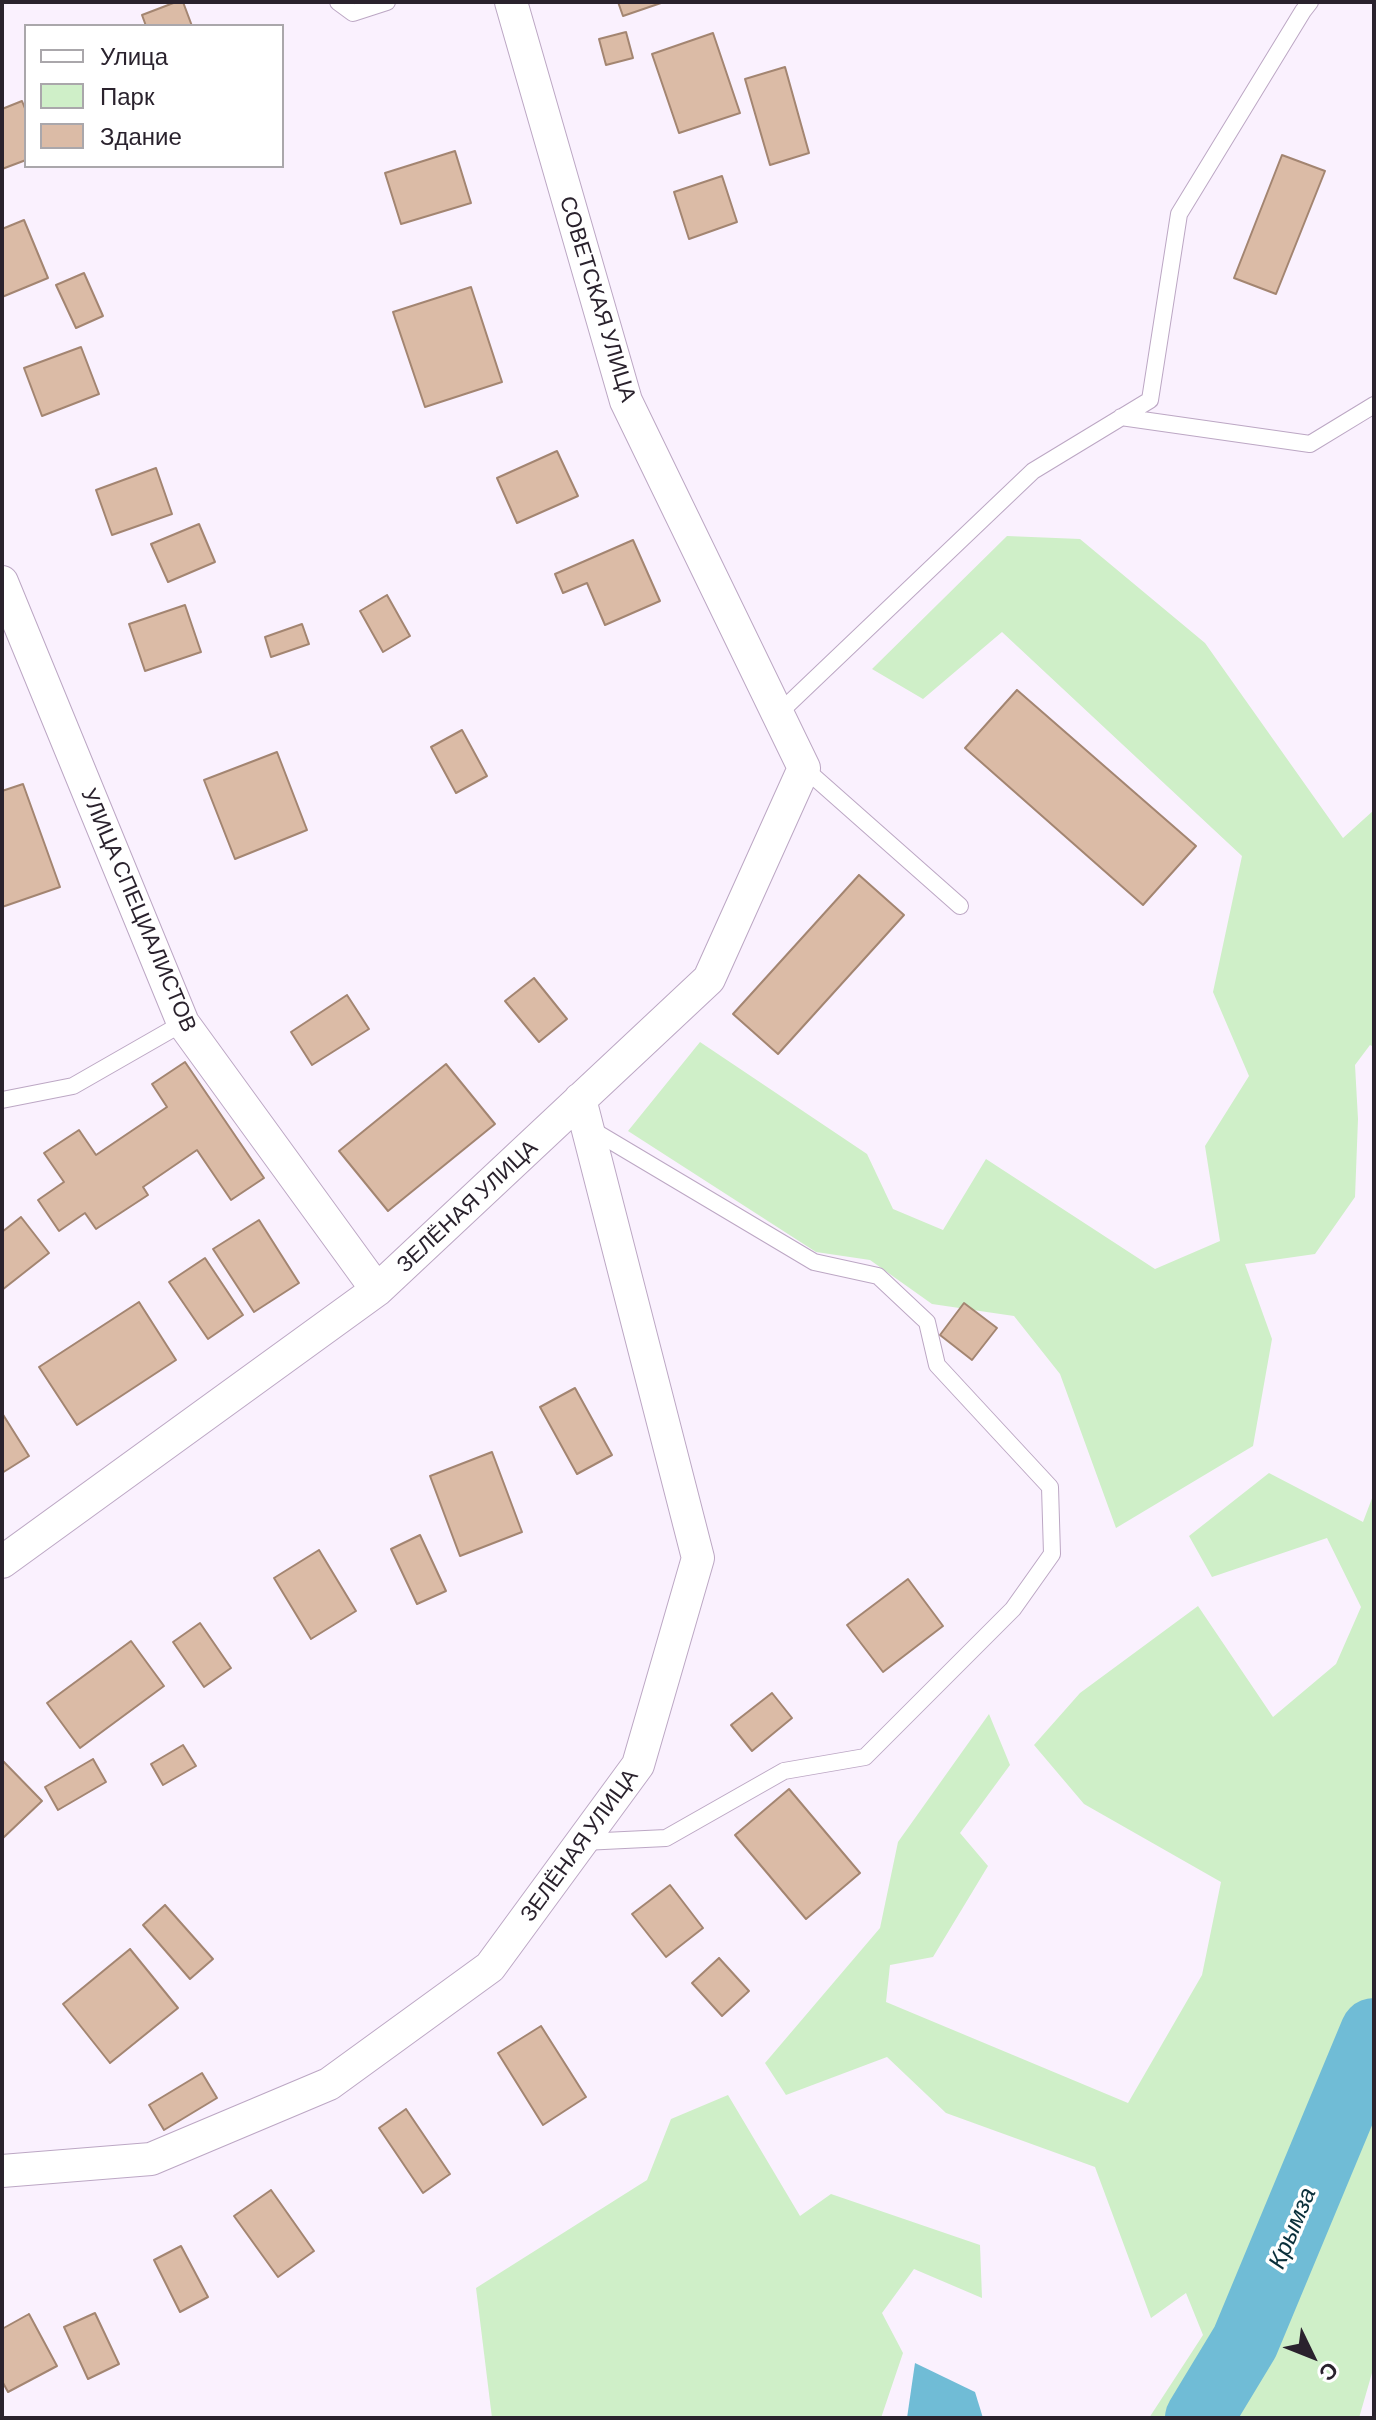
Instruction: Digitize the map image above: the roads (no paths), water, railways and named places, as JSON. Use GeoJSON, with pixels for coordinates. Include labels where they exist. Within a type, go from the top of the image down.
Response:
{"type":"FeatureCollection","features":[{"type":"Feature","properties":{"kind":"street","name":"СОВЕТСКАЯ УЛИЦА"},"geometry":{"type":"LineString","coordinates":[[511,2],[626,401],[778,714]]}},
{"type":"Feature","properties":{"kind":"street","name":"УЛИЦА СПЕЦИАЛИСТОВ"},"geometry":{"type":"LineString","coordinates":[[2,582],[183,1023],[377,1290]]}},
{"type":"Feature","properties":{"kind":"street"},"geometry":{"type":"LineString","coordinates":[[778,714],[804,768]]}},
{"type":"Feature","properties":{"kind":"street","name":"ЗЕЛЁНАЯ УЛИЦА"},"geometry":{"type":"LineString","coordinates":[[2,1562],[377,1290],[584,1113],[709,979],[804,768]]}},
{"type":"Feature","properties":{"kind":"street","name":"ЗЕЛЁНАЯ УЛИЦА"},"geometry":{"type":"LineString","coordinates":[[2,2171],[151,2159],[329,2084],[490,1967],[638,1765],[698,1558],[584,1113]]}},
{"type":"Feature","properties":{"kind":"lane"},"geometry":{"type":"LineString","coordinates":[[338,2],[353,13],[387,2]]}},
{"type":"Feature","properties":{"kind":"lane"},"geometry":{"type":"LineString","coordinates":[[778,714],[1033,471],[1150,400],[1179,214],[1310,2]]}},
{"type":"Feature","properties":{"kind":"lane"},"geometry":{"type":"LineString","coordinates":[[1121,417],[1310,444],[1374,405]]}},
{"type":"Feature","properties":{"kind":"lane"},"geometry":{"type":"LineString","coordinates":[[804,768],[960,906]]}},
{"type":"Feature","properties":{"kind":"lane"},"geometry":{"type":"LineString","coordinates":[[2,1100],[73,1086],[183,1023]]}},
{"type":"Feature","properties":{"kind":"lane"},"geometry":{"type":"LineString","coordinates":[[582,1842],[666,1838],[784,1771],[865,1757],[1013,1609],[1052,1554],[1050,1487],[937,1365],[927,1322],[878,1276],[814,1262],[584,1113]]}},
{"type":"Feature","properties":{"kind":"water"},"geometry":{"type":"Polygon","coordinates":[[[915,2363],[975,2392],[983,2418],[907,2418],[915,2363]]]}},
{"type":"Feature","properties":{"kind":"waterway","name":"Крымза"},"geometry":{"type":"LineString","coordinates":[[1199,2418],[1245,2342],[1374,2032]]}}]}
